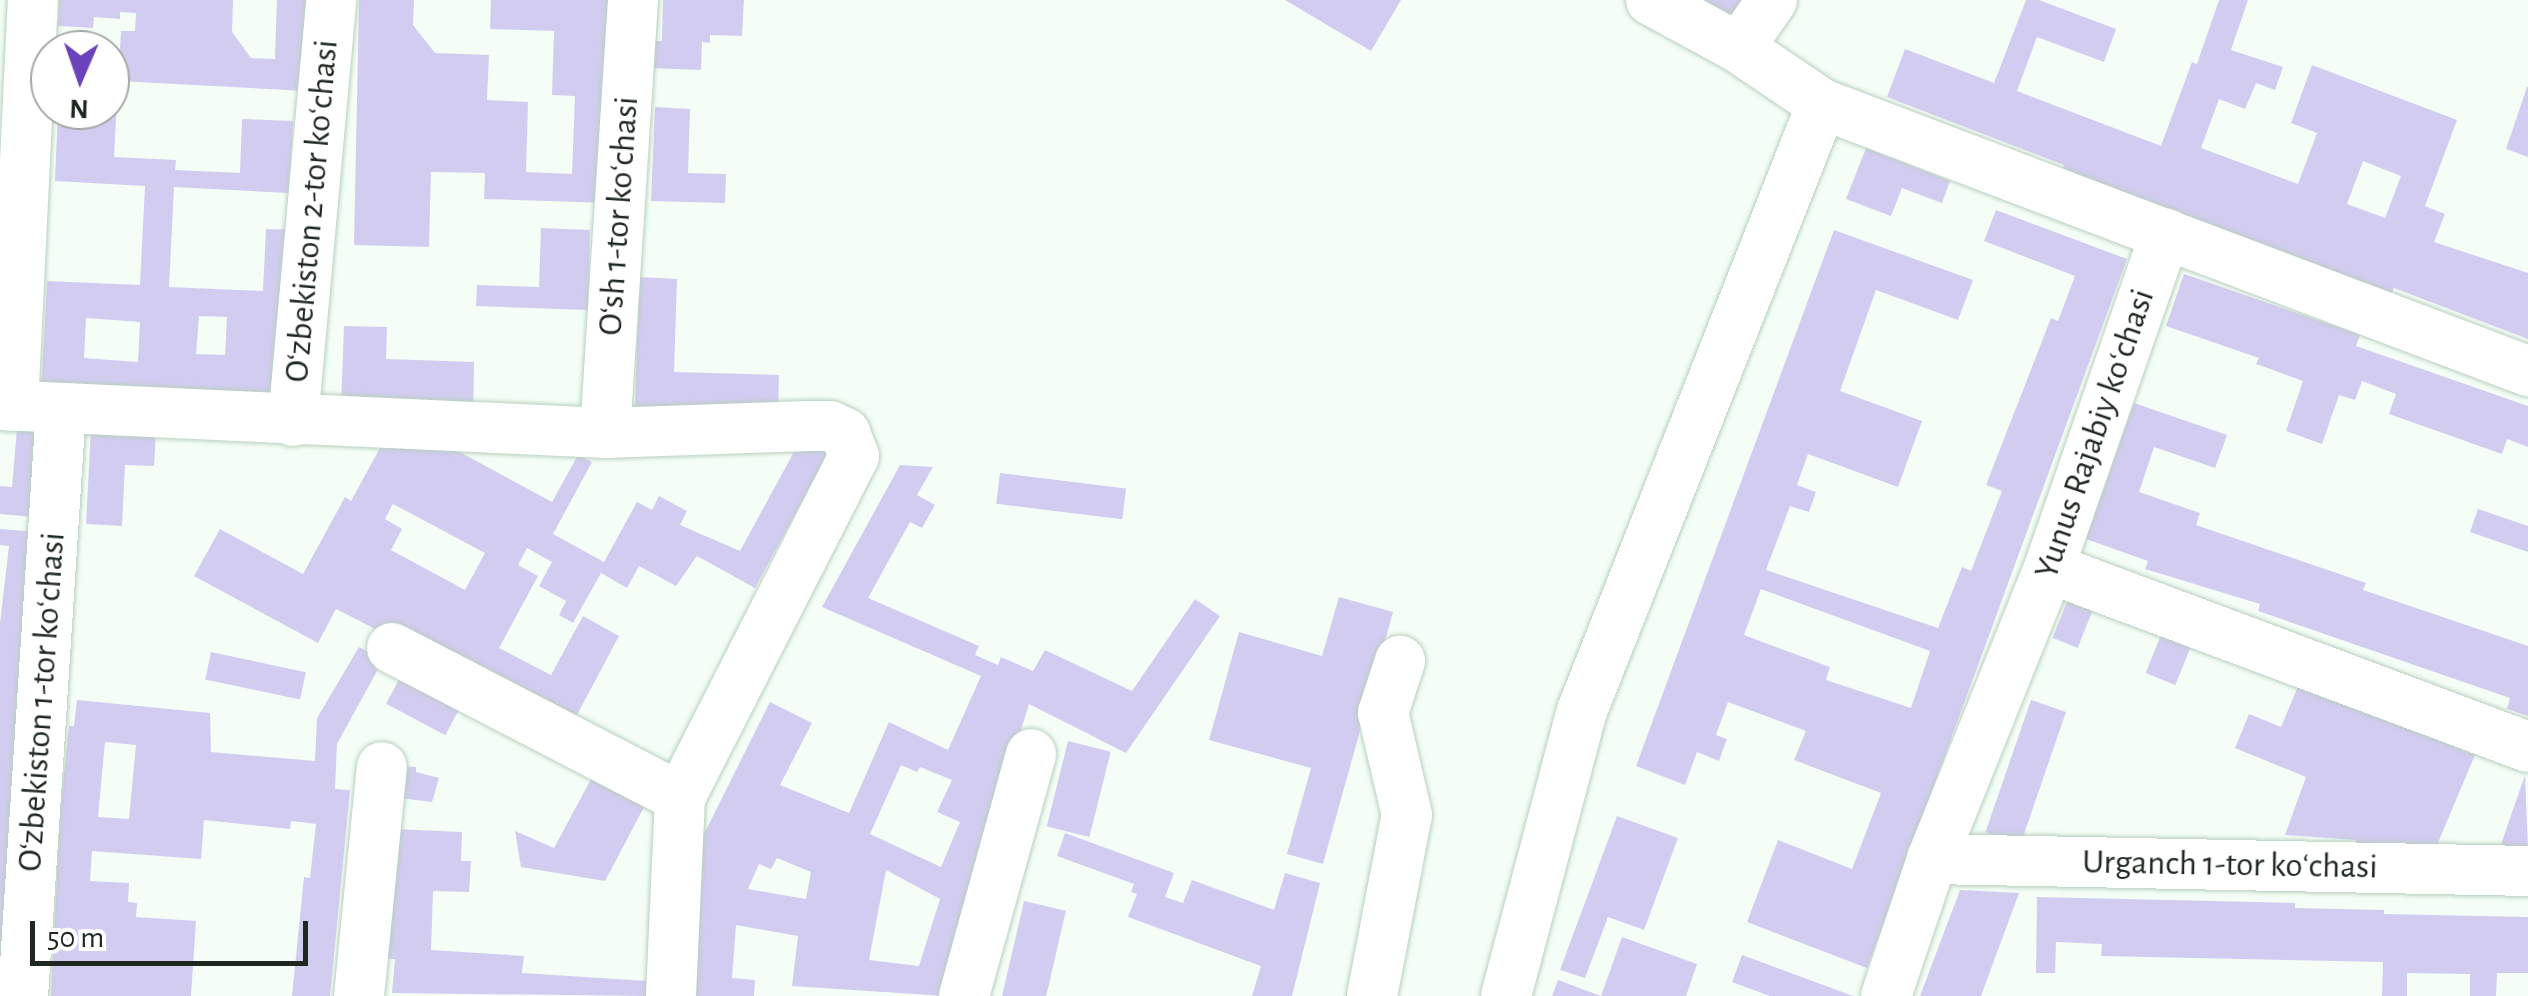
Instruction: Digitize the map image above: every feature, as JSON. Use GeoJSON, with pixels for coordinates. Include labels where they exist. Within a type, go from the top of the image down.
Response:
{"type":"FeatureCollection","features":[{"type":"Feature","properties":{"kind":"street","name":"O‘zbekiston 1-tor koʻchasi"},"geometry":{"type":"LineString","coordinates":[[24,996],[25,407],[33,0]]}},
{"type":"Feature","properties":{"kind":"street","name":"O‘zbekiston 2-tor koʻchasi"},"geometry":{"type":"LineString","coordinates":[[294,421],[331,0]]}},
{"type":"Feature","properties":{"kind":"street","name":"O‘sh 1-tor koʻchasi"},"geometry":{"type":"LineString","coordinates":[[606,433],[633,0]]}},
{"type":"Feature","properties":{"kind":"street"},"geometry":{"type":"LineString","coordinates":[[1651,0],[1739,48],[1822,104],[2528,371]]}},
{"type":"Feature","properties":{"kind":"street"},"geometry":{"type":"LineString","coordinates":[[1739,48],[1772,0]]}},
{"type":"Feature","properties":{"kind":"street"},"geometry":{"type":"LineString","coordinates":[[1506,996],[1582,712],[1822,104]]}},
{"type":"Feature","properties":{"kind":"street","name":"Yunus Rajabiy koʻchasi"},"geometry":{"type":"LineString","coordinates":[[1886,996],[1932,859],[2049,568],[2166,234]]}},
{"type":"Feature","properties":{"kind":"street"},"geometry":{"type":"LineString","coordinates":[[25,407],[606,433],[830,426],[845,433],[853,444],[854,456],[680,797],[671,996]]}},
{"type":"Feature","properties":{"kind":"street"},"geometry":{"type":"LineString","coordinates":[[2049,568],[2528,747]]}},
{"type":"Feature","properties":{"kind":"street"},"geometry":{"type":"LineString","coordinates":[[392,648],[680,797]]}},
{"type":"Feature","properties":{"kind":"street"},"geometry":{"type":"LineString","coordinates":[[1372,996],[1406,815],[1384,712],[1400,661]]}},
{"type":"Feature","properties":{"kind":"street"},"geometry":{"type":"LineString","coordinates":[[964,996],[1031,754]]}},
{"type":"Feature","properties":{"kind":"street"},"geometry":{"type":"LineString","coordinates":[[359,996],[382,767]]}},
{"type":"Feature","properties":{"kind":"street","name":"Urganch 1-tor koʻchasi"},"geometry":{"type":"LineString","coordinates":[[1932,859],[2528,871]]}},
{"type":"Feature","properties":{"kind":"building"},"geometry":{"type":"Polygon","coordinates":[[[59,0],[233,0],[232,32],[251,58],[275,59],[277,0],[311,0],[306,91],[130,82],[130,31],[135,31],[136,13],[120,12],[120,19],[94,17],[93,28],[58,26],[59,0]]]}},
{"type":"Feature","properties":{"kind":"building"},"geometry":{"type":"Polygon","coordinates":[[[359,0],[414,0],[413,25],[435,53],[489,55],[487,100],[528,102],[526,172],[572,174],[575,96],[552,95],[554,31],[490,29],[491,0],[616,0],[609,203],[484,199],[485,173],[431,172],[429,247],[354,245],[359,0]]]}},
{"type":"Feature","properties":{"kind":"building"},"geometry":{"type":"Polygon","coordinates":[[[663,0],[744,0],[742,36],[710,35],[710,43],[702,42],[701,70],[649,68],[650,41],[662,41],[663,0]]]}},
{"type":"Feature","properties":{"kind":"building"},"geometry":{"type":"Polygon","coordinates":[[[1285,0],[1401,0],[1371,51],[1285,0]]]}},
{"type":"Feature","properties":{"kind":"building"},"geometry":{"type":"Polygon","coordinates":[[[1703,0],[1749,0],[1734,22],[1703,0]]]}},
{"type":"Feature","properties":{"kind":"building"},"geometry":{"type":"Polygon","coordinates":[[[2026,0],[2039,0],[2116,29],[2104,62],[2037,37],[2017,91],[2161,146],[2192,62],[2197,64],[2219,0],[2248,0],[2231,50],[2283,67],[2275,90],[2256,83],[2245,109],[2219,99],[2201,148],[2298,184],[2317,133],[2291,123],[2312,65],[2457,120],[2425,206],[2445,214],[2434,242],[2528,273],[2528,339],[2394,288],[2391,294],[2062,169],[2064,165],[1887,97],[1905,49],[1994,83],[2026,0]],[[2363,161],[2347,204],[2385,218],[2401,176],[2363,161]]]}},
{"type":"Feature","properties":{"kind":"building"},"geometry":{"type":"Polygon","coordinates":[[[2528,87],[2528,157],[2506,149],[2528,87]]]}},
{"type":"Feature","properties":{"kind":"building"},"geometry":{"type":"Polygon","coordinates":[[[655,107],[690,109],[688,173],[726,174],[725,203],[651,201],[655,107]]]}},
{"type":"Feature","properties":{"kind":"building"},"geometry":{"type":"Polygon","coordinates":[[[242,119],[293,121],[289,193],[174,187],[169,287],[263,291],[266,229],[301,230],[292,406],[41,394],[47,281],[140,285],[145,186],[55,181],[57,130],[115,130],[114,157],[176,160],[175,170],[240,173],[242,119]],[[199,316],[196,354],[225,355],[227,317],[199,316]],[[86,318],[84,358],[138,362],[140,322],[86,318]]]}},
{"type":"Feature","properties":{"kind":"building"},"geometry":{"type":"Polygon","coordinates":[[[1866,148],[1950,181],[1942,203],[1902,188],[1891,216],[1846,199],[1866,148]]]}},
{"type":"Feature","properties":{"kind":"building"},"geometry":{"type":"Polygon","coordinates":[[[1996,210],[2127,259],[1867,968],[1747,922],[1778,840],[1852,869],[1881,793],[1794,760],[1806,731],[1728,702],[1716,735],[1727,739],[1719,761],[1697,752],[1685,785],[1636,766],[1834,230],[1973,280],[1958,320],[1876,290],[1840,391],[1922,421],[1898,487],[1808,454],[1797,485],[1816,492],[1809,512],[1790,506],[1766,570],[1938,628],[1962,567],[1971,571],[2002,491],[1986,485],[2051,318],[2058,321],[2075,276],[1984,241],[1996,210]],[[1761,589],[1744,635],[1830,667],[1826,680],[1911,708],[1930,651],[1761,589]]]}},
{"type":"Feature","properties":{"kind":"building"},"geometry":{"type":"Polygon","coordinates":[[[541,228],[590,230],[588,310],[476,306],[477,285],[539,287],[541,228]]]}},
{"type":"Feature","properties":{"kind":"building"},"geometry":{"type":"Polygon","coordinates":[[[2184,274],[2360,335],[2356,346],[2528,406],[2528,447],[2507,439],[2502,454],[2389,414],[2396,394],[2362,381],[2355,400],[2339,395],[2322,444],[2286,431],[2303,381],[2256,364],[2259,358],[2166,326],[2184,274]]]}},
{"type":"Feature","properties":{"kind":"building"},"geometry":{"type":"Polygon","coordinates":[[[639,277],[677,279],[674,372],[779,375],[778,414],[635,409],[639,277]]]}},
{"type":"Feature","properties":{"kind":"building"},"geometry":{"type":"Polygon","coordinates":[[[344,326],[387,327],[386,359],[474,362],[473,414],[341,409],[344,326]]]}},
{"type":"Feature","properties":{"kind":"building"},"geometry":{"type":"Polygon","coordinates":[[[2134,403],[2227,435],[2215,468],[2154,447],[2139,492],[2200,513],[2196,525],[2366,583],[2363,590],[2528,646],[2528,716],[2507,709],[2510,698],[2258,611],[2260,604],[2145,569],[2148,561],[2086,539],[2134,403]]]}},
{"type":"Feature","properties":{"kind":"building"},"geometry":{"type":"Polygon","coordinates":[[[17,428],[51,431],[45,518],[0,514],[0,486],[12,487],[17,428]]]}},
{"type":"Feature","properties":{"kind":"building"},"geometry":{"type":"Polygon","coordinates":[[[91,428],[156,431],[154,466],[125,465],[122,526],[86,524],[91,428]]]}},
{"type":"Feature","properties":{"kind":"building"},"geometry":{"type":"Polygon","coordinates":[[[430,436],[552,502],[578,455],[592,462],[553,534],[604,562],[637,502],[652,510],[659,496],[687,511],[680,525],[740,551],[795,450],[830,450],[755,588],[697,556],[676,586],[639,566],[627,588],[601,573],[573,623],[559,615],[566,601],[539,586],[552,562],[527,548],[518,565],[538,576],[499,648],[551,675],[583,616],[619,636],[570,728],[336,609],[318,643],[194,576],[220,529],[303,574],[345,497],[351,501],[381,446],[430,436]],[[393,504],[385,519],[402,529],[391,550],[465,590],[485,553],[393,504]]]}},
{"type":"Feature","properties":{"kind":"building"},"geometry":{"type":"Polygon","coordinates":[[[900,465],[933,467],[917,495],[935,505],[922,528],[910,522],[868,598],[979,646],[975,655],[998,665],[1001,657],[1033,671],[1045,650],[1132,691],[1195,599],[1220,616],[1126,753],[1029,704],[966,907],[945,996],[792,986],[798,936],[736,925],[732,978],[755,980],[754,996],[684,996],[681,880],[770,702],[812,723],[780,785],[849,813],[889,722],[948,750],[981,676],[822,607],[900,465]],[[901,765],[870,834],[941,867],[960,822],[937,812],[952,780],[920,767],[917,772],[901,765]],[[777,858],[771,869],[759,864],[748,889],[806,899],[811,872],[777,858]],[[886,870],[869,960],[919,966],[940,899],[886,870]]]}},
{"type":"Feature","properties":{"kind":"building"},"geometry":{"type":"Polygon","coordinates":[[[1000,473],[1126,488],[1122,519],[996,504],[1000,473]]]}},
{"type":"Feature","properties":{"kind":"building"},"geometry":{"type":"Polygon","coordinates":[[[2478,509],[2528,526],[2528,552],[2470,532],[2478,509]]]}},
{"type":"Feature","properties":{"kind":"building"},"geometry":{"type":"Polygon","coordinates":[[[0,529],[38,532],[0,968],[0,623],[9,546],[0,545],[0,529]]]}},
{"type":"Feature","properties":{"kind":"building"},"geometry":{"type":"Polygon","coordinates":[[[1339,597],[1393,612],[1323,864],[1287,854],[1311,768],[1209,740],[1239,632],[1322,656],[1339,597]]]}},
{"type":"Feature","properties":{"kind":"building"},"geometry":{"type":"Polygon","coordinates":[[[2069,597],[2094,607],[2078,648],[2053,638],[2069,597]]]}},
{"type":"Feature","properties":{"kind":"building"},"geometry":{"type":"Polygon","coordinates":[[[2161,635],[2191,647],[2175,685],[2146,673],[2161,635]]]}},
{"type":"Feature","properties":{"kind":"building"},"geometry":{"type":"Polygon","coordinates":[[[359,647],[383,660],[337,744],[335,789],[350,790],[330,996],[292,996],[304,877],[310,878],[316,824],[291,821],[290,829],[204,820],[201,859],[92,851],[90,881],[129,883],[128,902],[137,903],[136,917],[196,921],[191,996],[51,996],[60,814],[69,726],[74,726],[77,700],[210,713],[211,752],[315,761],[317,718],[359,647]],[[105,742],[98,817],[129,819],[136,745],[105,742]]]}},
{"type":"Feature","properties":{"kind":"building"},"geometry":{"type":"Polygon","coordinates":[[[211,652],[306,672],[300,700],[205,679],[211,652]]]}},
{"type":"Feature","properties":{"kind":"building"},"geometry":{"type":"Polygon","coordinates":[[[403,672],[462,703],[445,735],[386,704],[403,672]]]}},
{"type":"Feature","properties":{"kind":"building"},"geometry":{"type":"Polygon","coordinates":[[[2299,684],[2475,755],[2437,845],[2353,846],[2356,840],[2285,835],[2306,777],[2235,748],[2249,714],[2281,727],[2299,684]]]}},
{"type":"Feature","properties":{"kind":"building"},"geometry":{"type":"Polygon","coordinates":[[[2031,700],[2066,712],[2020,844],[1985,832],[2031,700]]]}},
{"type":"Feature","properties":{"kind":"building"},"geometry":{"type":"Polygon","coordinates":[[[1068,741],[1111,752],[1089,837],[1047,826],[1068,741]]]}},
{"type":"Feature","properties":{"kind":"building"},"geometry":{"type":"Polygon","coordinates":[[[394,766],[416,767],[416,772],[439,778],[432,802],[392,797],[394,766]]]}},
{"type":"Feature","properties":{"kind":"building"},"geometry":{"type":"Polygon","coordinates":[[[598,766],[651,794],[605,881],[521,867],[515,831],[554,848],[598,766]]]}},
{"type":"Feature","properties":{"kind":"building"},"geometry":{"type":"Polygon","coordinates":[[[2525,775],[2528,851],[2499,850],[2525,775]]]}},
{"type":"Feature","properties":{"kind":"building"},"geometry":{"type":"Polygon","coordinates":[[[1617,816],[1678,838],[1644,930],[1608,917],[1585,978],[1560,970],[1617,816]]]}},
{"type":"Feature","properties":{"kind":"building"},"geometry":{"type":"Polygon","coordinates":[[[393,829],[462,832],[461,861],[471,861],[469,892],[433,891],[431,950],[524,956],[522,973],[647,981],[646,996],[392,993],[395,959],[384,959],[393,829]]]}},
{"type":"Feature","properties":{"kind":"building"},"geometry":{"type":"Polygon","coordinates":[[[1065,833],[1174,873],[1165,897],[1183,903],[1192,880],[1274,910],[1285,873],[1320,883],[1292,996],[1252,996],[1261,966],[1128,917],[1137,894],[1131,892],[1134,884],[1057,856],[1065,833]]]}},
{"type":"Feature","properties":{"kind":"building"},"geometry":{"type":"Polygon","coordinates":[[[1960,890],[2019,893],[1981,996],[1920,996],[1960,890]]]}},
{"type":"Feature","properties":{"kind":"building"},"geometry":{"type":"Polygon","coordinates":[[[2037,897],[2295,903],[2295,908],[2384,910],[2384,914],[2528,917],[2528,973],[2497,973],[2496,996],[2470,996],[2470,974],[2407,973],[2407,996],[2382,996],[2383,962],[2101,956],[2102,944],[2056,942],[2055,973],[2036,973],[2037,897]]]}},
{"type":"Feature","properties":{"kind":"building"},"geometry":{"type":"Polygon","coordinates":[[[1024,901],[1066,911],[1046,996],[1002,996],[1024,901]]]}},
{"type":"Feature","properties":{"kind":"building"},"geometry":{"type":"Polygon","coordinates":[[[1622,937],[1697,964],[1686,996],[1601,996],[1622,937]]]}},
{"type":"Feature","properties":{"kind":"building"},"geometry":{"type":"Polygon","coordinates":[[[1742,955],[1853,996],[1770,996],[1732,982],[1742,955]]]}},
{"type":"Feature","properties":{"kind":"building"},"geometry":{"type":"Polygon","coordinates":[[[1558,980],[1601,996],[1552,996],[1558,980]]]}}]}
